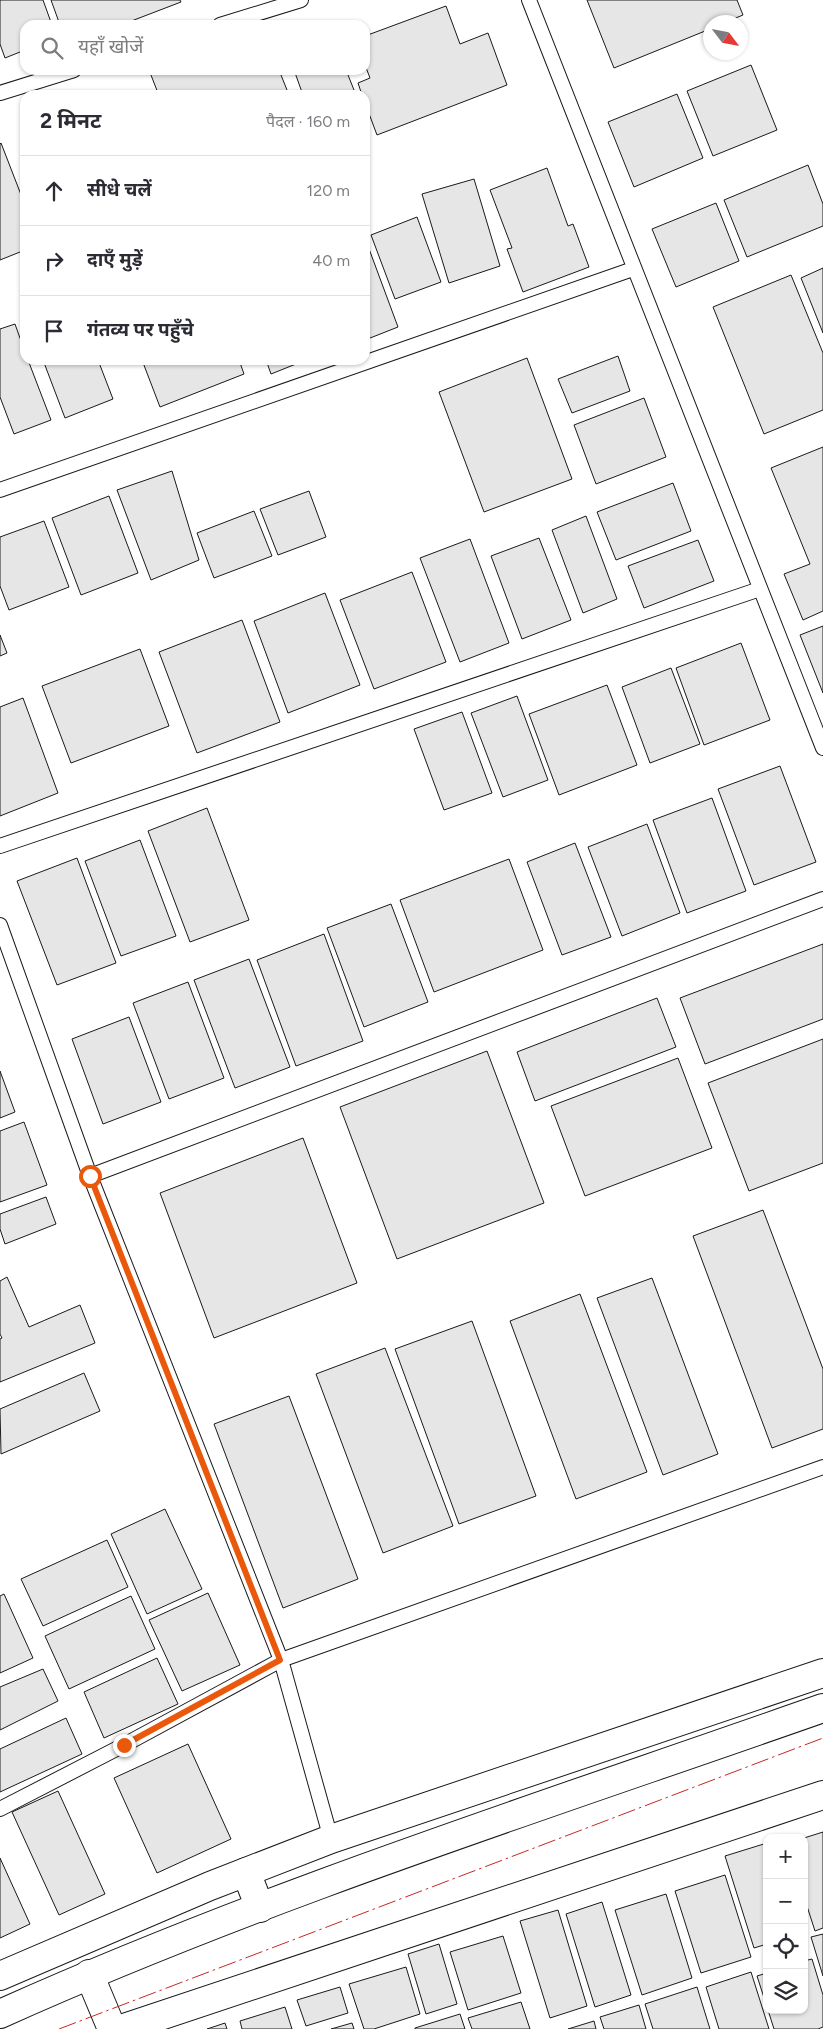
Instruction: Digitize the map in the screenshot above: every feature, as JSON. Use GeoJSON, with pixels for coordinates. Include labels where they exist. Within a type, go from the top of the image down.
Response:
{"type":"FeatureCollection","features":[{"type":"Feature","properties":{"kind":"main road"},"geometry":{"type":"LineString","coordinates":[[0,1976],[246,1872],[331,1839],[823,1672]]}},
{"type":"Feature","properties":{"kind":"main road"},"geometry":{"type":"LineString","coordinates":[[0,2014],[89,1974],[364,1868],[823,1708]]}},
{"type":"Feature","properties":{"kind":"main road"},"geometry":{"type":"LineString","coordinates":[[121,2029],[823,1795]]}},
{"type":"Feature","properties":{"kind":"main road"},"geometry":{"type":"LineString","coordinates":[[246,1872],[260,1908]]}},
{"type":"Feature","properties":{"kind":"main road"},"geometry":{"type":"LineString","coordinates":[[89,1974],[112,2029]]}},
{"type":"Feature","properties":{"kind":"lane"},"geometry":{"type":"LineString","coordinates":[[236,20],[301,0]]}},
{"type":"Feature","properties":{"kind":"lane"},"geometry":{"type":"LineString","coordinates":[[529,0],[633,269],[823,748]]}},
{"type":"Feature","properties":{"kind":"lane"},"geometry":{"type":"LineString","coordinates":[[0,93],[58,75]]}},
{"type":"Feature","properties":{"kind":"lane"},"geometry":{"type":"LineString","coordinates":[[370,361],[633,269]]}},
{"type":"Feature","properties":{"kind":"lane"},"geometry":{"type":"LineString","coordinates":[[0,490],[358,365]]}},
{"type":"Feature","properties":{"kind":"lane"},"geometry":{"type":"LineString","coordinates":[[0,846],[760,589]]}},
{"type":"Feature","properties":{"kind":"lane"},"geometry":{"type":"LineString","coordinates":[[90,1176],[823,899]]}},
{"type":"Feature","properties":{"kind":"lane"},"geometry":{"type":"LineString","coordinates":[[0,925],[90,1176],[280,1660],[331,1839]]}},
{"type":"Feature","properties":{"kind":"lane"},"geometry":{"type":"LineString","coordinates":[[0,1808],[124,1745],[280,1660],[823,1467]]}},
{"type":"Feature","properties":{"kind":"building"},"geometry":{"type":"Polygon","coordinates":[[[0,0],[43,0],[50,20],[20,20],[20,52],[5,58],[0,44],[0,0]]]}},
{"type":"Feature","properties":{"kind":"building"},"geometry":{"type":"Polygon","coordinates":[[[51,0],[180,0],[181,2],[134,20],[58,20],[51,0]]]}},
{"type":"Feature","properties":{"kind":"building"},"geometry":{"type":"Polygon","coordinates":[[[587,0],[737,0],[743,15],[703,15],[703,32],[614,68],[587,0]]]}},
{"type":"Feature","properties":{"kind":"building"},"geometry":{"type":"Polygon","coordinates":[[[446,6],[460,44],[488,33],[507,85],[377,135],[370,116],[370,90],[360,90],[358,83],[370,78],[370,34],[446,6]]]}},
{"type":"Feature","properties":{"kind":"building"},"geometry":{"type":"Polygon","coordinates":[[[751,65],[777,130],[713,156],[687,91],[751,65]]]}},
{"type":"Feature","properties":{"kind":"building"},"geometry":{"type":"Polygon","coordinates":[[[151,75],[281,75],[287,90],[157,90],[151,75]]]}},
{"type":"Feature","properties":{"kind":"building"},"geometry":{"type":"Polygon","coordinates":[[[296,75],[348,75],[354,90],[301,90],[296,75]]]}},
{"type":"Feature","properties":{"kind":"building"},"geometry":{"type":"Polygon","coordinates":[[[677,94],[703,158],[634,187],[608,122],[677,94]]]}},
{"type":"Feature","properties":{"kind":"building"},"geometry":{"type":"Polygon","coordinates":[[[0,144],[20,192],[20,252],[0,260],[0,144]]]}},
{"type":"Feature","properties":{"kind":"building"},"geometry":{"type":"Polygon","coordinates":[[[808,165],[823,204],[823,226],[747,257],[724,200],[808,165]]]}},
{"type":"Feature","properties":{"kind":"building"},"geometry":{"type":"Polygon","coordinates":[[[547,168],[568,226],[573,224],[589,267],[523,292],[507,249],[512,248],[490,190],[547,168]]]}},
{"type":"Feature","properties":{"kind":"building"},"geometry":{"type":"Polygon","coordinates":[[[474,179],[500,266],[449,283],[422,194],[474,179]]]}},
{"type":"Feature","properties":{"kind":"building"},"geometry":{"type":"Polygon","coordinates":[[[716,203],[739,261],[676,287],[652,229],[716,203]]]}},
{"type":"Feature","properties":{"kind":"building"},"geometry":{"type":"Polygon","coordinates":[[[417,217],[441,282],[395,299],[371,235],[417,217]]]}},
{"type":"Feature","properties":{"kind":"building"},"geometry":{"type":"Polygon","coordinates":[[[370,251],[398,327],[370,338],[370,251]]]}},
{"type":"Feature","properties":{"kind":"building"},"geometry":{"type":"Polygon","coordinates":[[[823,268],[823,333],[801,278],[823,268]]]}},
{"type":"Feature","properties":{"kind":"building"},"geometry":{"type":"Polygon","coordinates":[[[791,275],[823,353],[823,410],[764,434],[713,307],[791,275]]]}},
{"type":"Feature","properties":{"kind":"building"},"geometry":{"type":"Polygon","coordinates":[[[15,324],[20,338],[20,365],[30,365],[51,420],[14,434],[0,397],[0,329],[15,324]]]}},
{"type":"Feature","properties":{"kind":"building"},"geometry":{"type":"Polygon","coordinates":[[[618,356],[630,391],[572,413],[558,379],[618,356]]]}},
{"type":"Feature","properties":{"kind":"building"},"geometry":{"type":"Polygon","coordinates":[[[527,358],[572,479],[484,512],[439,392],[527,358]]]}},
{"type":"Feature","properties":{"kind":"building"},"geometry":{"type":"Polygon","coordinates":[[[45,365],[100,365],[113,399],[65,418],[45,365]]]}},
{"type":"Feature","properties":{"kind":"building"},"geometry":{"type":"Polygon","coordinates":[[[144,365],[241,365],[244,374],[160,407],[144,365]]]}},
{"type":"Feature","properties":{"kind":"building"},"geometry":{"type":"Polygon","coordinates":[[[268,365],[294,365],[271,374],[268,365]]]}},
{"type":"Feature","properties":{"kind":"building"},"geometry":{"type":"Polygon","coordinates":[[[644,398],[666,457],[596,484],[574,425],[644,398]]]}},
{"type":"Feature","properties":{"kind":"building"},"geometry":{"type":"Polygon","coordinates":[[[823,447],[823,611],[803,620],[784,574],[810,564],[771,468],[823,447]]]}},
{"type":"Feature","properties":{"kind":"building"},"geometry":{"type":"Polygon","coordinates":[[[172,471],[199,560],[151,580],[117,490],[172,471]]]}},
{"type":"Feature","properties":{"kind":"building"},"geometry":{"type":"Polygon","coordinates":[[[673,483],[691,531],[616,560],[597,512],[673,483]]]}},
{"type":"Feature","properties":{"kind":"building"},"geometry":{"type":"Polygon","coordinates":[[[309,491],[326,537],[278,555],[260,509],[309,491]]]}},
{"type":"Feature","properties":{"kind":"building"},"geometry":{"type":"Polygon","coordinates":[[[109,496],[138,573],[81,595],[52,518],[109,496]]]}},
{"type":"Feature","properties":{"kind":"building"},"geometry":{"type":"Polygon","coordinates":[[[254,511],[272,556],[214,578],[197,533],[254,511]]]}},
{"type":"Feature","properties":{"kind":"building"},"geometry":{"type":"Polygon","coordinates":[[[586,516],[617,599],[583,613],[552,530],[586,516]]]}},
{"type":"Feature","properties":{"kind":"building"},"geometry":{"type":"Polygon","coordinates":[[[44,521],[69,587],[9,610],[0,586],[0,537],[44,521]]]}},
{"type":"Feature","properties":{"kind":"building"},"geometry":{"type":"Polygon","coordinates":[[[539,538],[571,620],[522,639],[491,556],[539,538]]]}},
{"type":"Feature","properties":{"kind":"building"},"geometry":{"type":"Polygon","coordinates":[[[470,539],[509,643],[460,662],[420,558],[470,539]]]}},
{"type":"Feature","properties":{"kind":"building"},"geometry":{"type":"Polygon","coordinates":[[[698,540],[714,581],[644,608],[628,566],[698,540]]]}},
{"type":"Feature","properties":{"kind":"building"},"geometry":{"type":"Polygon","coordinates":[[[412,572],[446,662],[374,689],[340,600],[412,572]]]}},
{"type":"Feature","properties":{"kind":"building"},"geometry":{"type":"Polygon","coordinates":[[[325,593],[360,685],[288,713],[254,621],[325,593]]]}},
{"type":"Feature","properties":{"kind":"building"},"geometry":{"type":"Polygon","coordinates":[[[242,620],[280,722],[197,753],[159,652],[242,620]]]}},
{"type":"Feature","properties":{"kind":"building"},"geometry":{"type":"Polygon","coordinates":[[[823,626],[823,693],[800,635],[823,626]]]}},
{"type":"Feature","properties":{"kind":"building"},"geometry":{"type":"Polygon","coordinates":[[[0,635],[7,653],[0,656],[0,635]]]}},
{"type":"Feature","properties":{"kind":"building"},"geometry":{"type":"Polygon","coordinates":[[[741,643],[770,720],[704,745],[676,668],[741,643]]]}},
{"type":"Feature","properties":{"kind":"building"},"geometry":{"type":"Polygon","coordinates":[[[140,649],[169,726],[71,763],[42,686],[140,649]]]}},
{"type":"Feature","properties":{"kind":"building"},"geometry":{"type":"Polygon","coordinates":[[[671,668],[700,744],[650,763],[622,687],[671,668]]]}},
{"type":"Feature","properties":{"kind":"building"},"geometry":{"type":"Polygon","coordinates":[[[607,685],[637,765],[559,795],[529,714],[607,685]]]}},
{"type":"Feature","properties":{"kind":"building"},"geometry":{"type":"Polygon","coordinates":[[[517,696],[548,780],[503,797],[471,713],[517,696]]]}},
{"type":"Feature","properties":{"kind":"building"},"geometry":{"type":"Polygon","coordinates":[[[23,698],[58,793],[0,816],[0,707],[23,698]]]}},
{"type":"Feature","properties":{"kind":"building"},"geometry":{"type":"Polygon","coordinates":[[[462,712],[492,793],[444,810],[414,729],[462,712]]]}},
{"type":"Feature","properties":{"kind":"building"},"geometry":{"type":"Polygon","coordinates":[[[780,766],[816,862],[754,885],[718,789],[780,766]]]}},
{"type":"Feature","properties":{"kind":"building"},"geometry":{"type":"Polygon","coordinates":[[[712,798],[746,891],[687,913],[653,820],[712,798]]]}},
{"type":"Feature","properties":{"kind":"building"},"geometry":{"type":"Polygon","coordinates":[[[207,808],[249,920],[190,942],[148,831],[207,808]]]}},
{"type":"Feature","properties":{"kind":"building"},"geometry":{"type":"Polygon","coordinates":[[[647,824],[680,913],[622,936],[588,847],[647,824]]]}},
{"type":"Feature","properties":{"kind":"building"},"geometry":{"type":"Polygon","coordinates":[[[140,840],[176,936],[121,956],[85,861],[140,840]]]}},
{"type":"Feature","properties":{"kind":"building"},"geometry":{"type":"Polygon","coordinates":[[[575,843],[611,937],[562,955],[527,862],[575,843]]]}},
{"type":"Feature","properties":{"kind":"building"},"geometry":{"type":"Polygon","coordinates":[[[77,858],[116,963],[57,985],[17,881],[77,858]]]}},
{"type":"Feature","properties":{"kind":"building"},"geometry":{"type":"Polygon","coordinates":[[[509,859],[543,950],[434,992],[400,900],[509,859]]]}},
{"type":"Feature","properties":{"kind":"building"},"geometry":{"type":"Polygon","coordinates":[[[391,904],[428,1002],[364,1027],[327,928],[391,904]]]}},
{"type":"Feature","properties":{"kind":"building"},"geometry":{"type":"Polygon","coordinates":[[[324,934],[363,1041],[296,1066],[257,960],[324,934]]]}},
{"type":"Feature","properties":{"kind":"building"},"geometry":{"type":"Polygon","coordinates":[[[823,944],[823,1019],[705,1064],[680,998],[823,944]]]}},
{"type":"Feature","properties":{"kind":"building"},"geometry":{"type":"Polygon","coordinates":[[[249,959],[290,1067],[235,1088],[194,980],[249,959]]]}},
{"type":"Feature","properties":{"kind":"building"},"geometry":{"type":"Polygon","coordinates":[[[188,982],[224,1078],[169,1099],[133,1003],[188,982]]]}},
{"type":"Feature","properties":{"kind":"building"},"geometry":{"type":"Polygon","coordinates":[[[657,998],[676,1047],[535,1101],[517,1052],[657,998]]]}},
{"type":"Feature","properties":{"kind":"building"},"geometry":{"type":"Polygon","coordinates":[[[129,1017],[161,1102],[103,1124],[72,1039],[129,1017]]]}},
{"type":"Feature","properties":{"kind":"building"},"geometry":{"type":"Polygon","coordinates":[[[823,1039],[823,1163],[749,1191],[708,1083],[823,1039]]]}},
{"type":"Feature","properties":{"kind":"building"},"geometry":{"type":"Polygon","coordinates":[[[487,1051],[544,1203],[397,1259],[340,1107],[487,1051]]]}},
{"type":"Feature","properties":{"kind":"building"},"geometry":{"type":"Polygon","coordinates":[[[678,1058],[712,1148],[585,1196],[551,1106],[678,1058]]]}},
{"type":"Feature","properties":{"kind":"building"},"geometry":{"type":"Polygon","coordinates":[[[0,1071],[15,1112],[0,1118],[0,1071]]]}},
{"type":"Feature","properties":{"kind":"building"},"geometry":{"type":"Polygon","coordinates":[[[24,1122],[47,1185],[0,1202],[0,1131],[24,1122]]]}},
{"type":"Feature","properties":{"kind":"building"},"geometry":{"type":"Polygon","coordinates":[[[303,1138],[357,1283],[214,1338],[160,1193],[303,1138]]]}},
{"type":"Feature","properties":{"kind":"building"},"geometry":{"type":"Polygon","coordinates":[[[46,1197],[56,1224],[5,1244],[0,1229],[0,1214],[46,1197]]]}},
{"type":"Feature","properties":{"kind":"building"},"geometry":{"type":"Polygon","coordinates":[[[763,1210],[823,1369],[823,1429],[772,1448],[693,1236],[763,1210]]]}},
{"type":"Feature","properties":{"kind":"building"},"geometry":{"type":"Polygon","coordinates":[[[7,1277],[29,1327],[80,1305],[95,1343],[0,1382],[0,1339],[2,1338],[0,1334],[0,1281],[7,1277]]]}},
{"type":"Feature","properties":{"kind":"building"},"geometry":{"type":"Polygon","coordinates":[[[652,1278],[718,1454],[663,1475],[597,1298],[652,1278]]]}},
{"type":"Feature","properties":{"kind":"building"},"geometry":{"type":"Polygon","coordinates":[[[580,1294],[647,1472],[576,1499],[510,1321],[580,1294]]]}},
{"type":"Feature","properties":{"kind":"building"},"geometry":{"type":"Polygon","coordinates":[[[472,1321],[536,1496],[459,1524],[395,1349],[472,1321]]]}},
{"type":"Feature","properties":{"kind":"building"},"geometry":{"type":"Polygon","coordinates":[[[385,1348],[453,1526],[383,1553],[316,1374],[385,1348]]]}},
{"type":"Feature","properties":{"kind":"building"},"geometry":{"type":"Polygon","coordinates":[[[84,1373],[100,1411],[1,1454],[0,1409],[84,1373]]]}},
{"type":"Feature","properties":{"kind":"building"},"geometry":{"type":"Polygon","coordinates":[[[289,1396],[358,1579],[283,1608],[214,1424],[289,1396]]]}},
{"type":"Feature","properties":{"kind":"building"},"geometry":{"type":"Polygon","coordinates":[[[165,1509],[202,1589],[147,1614],[111,1534],[165,1509]]]}},
{"type":"Feature","properties":{"kind":"building"},"geometry":{"type":"Polygon","coordinates":[[[107,1540],[128,1587],[43,1626],[21,1579],[107,1540]]]}},
{"type":"Feature","properties":{"kind":"building"},"geometry":{"type":"Polygon","coordinates":[[[208,1593],[240,1665],[182,1691],[149,1620],[208,1593]]]}},
{"type":"Feature","properties":{"kind":"building"},"geometry":{"type":"Polygon","coordinates":[[[4,1594],[33,1658],[0,1673],[0,1596],[4,1594]]]}},
{"type":"Feature","properties":{"kind":"building"},"geometry":{"type":"Polygon","coordinates":[[[131,1596],[155,1649],[69,1689],[45,1636],[131,1596]]]}},
{"type":"Feature","properties":{"kind":"building"},"geometry":{"type":"Polygon","coordinates":[[[157,1658],[178,1704],[104,1738],[84,1692],[157,1658]]]}},
{"type":"Feature","properties":{"kind":"building"},"geometry":{"type":"Polygon","coordinates":[[[43,1669],[58,1701],[0,1730],[0,1687],[43,1669]]]}},
{"type":"Feature","properties":{"kind":"building"},"geometry":{"type":"Polygon","coordinates":[[[66,1718],[82,1754],[0,1792],[0,1749],[66,1718]]]}},
{"type":"Feature","properties":{"kind":"building"},"geometry":{"type":"Polygon","coordinates":[[[188,1744],[231,1839],[157,1873],[114,1778],[188,1744]]]}},
{"type":"Feature","properties":{"kind":"building"},"geometry":{"type":"Polygon","coordinates":[[[58,1791],[105,1894],[59,1915],[12,1812],[58,1791]]]}},
{"type":"Feature","properties":{"kind":"building"},"geometry":{"type":"Polygon","coordinates":[[[823,1832],[823,1928],[815,1931],[808,1909],[808,1837],[823,1832]]]}},
{"type":"Feature","properties":{"kind":"building"},"geometry":{"type":"Polygon","coordinates":[[[763,1844],[763,1945],[754,1948],[725,1856],[763,1844]]]}},
{"type":"Feature","properties":{"kind":"building"},"geometry":{"type":"Polygon","coordinates":[[[0,1858],[30,1924],[0,1938],[0,1858]]]}},
{"type":"Feature","properties":{"kind":"building"},"geometry":{"type":"Polygon","coordinates":[[[725,1875],[751,1957],[701,1973],[675,1891],[725,1875]]]}},
{"type":"Feature","properties":{"kind":"building"},"geometry":{"type":"Polygon","coordinates":[[[666,1894],[692,1978],[642,1995],[615,1910],[666,1894]]]}},
{"type":"Feature","properties":{"kind":"building"},"geometry":{"type":"Polygon","coordinates":[[[602,1902],[631,1995],[595,2007],[566,1914],[602,1902]]]}},
{"type":"Feature","properties":{"kind":"building"},"geometry":{"type":"Polygon","coordinates":[[[558,1910],[587,2006],[550,2018],[520,1921],[558,1910]]]}},
{"type":"Feature","properties":{"kind":"building"},"geometry":{"type":"Polygon","coordinates":[[[823,1934],[823,1976],[811,1937],[823,1934]]]}},
{"type":"Feature","properties":{"kind":"building"},"geometry":{"type":"Polygon","coordinates":[[[503,1936],[521,1993],[468,2010],[450,1952],[503,1936]]]}},
{"type":"Feature","properties":{"kind":"building"},"geometry":{"type":"Polygon","coordinates":[[[439,1944],[457,2004],[426,2014],[408,1954],[439,1944]]]}},
{"type":"Feature","properties":{"kind":"building"},"geometry":{"type":"Polygon","coordinates":[[[812,1959],[823,1995],[823,2027],[818,2029],[774,2029],[769,2014],[808,2014],[808,1960],[812,1959]]]}},
{"type":"Feature","properties":{"kind":"building"},"geometry":{"type":"Polygon","coordinates":[[[406,1967],[420,2014],[374,2029],[364,2029],[349,1984],[406,1967]]]}},
{"type":"Feature","properties":{"kind":"building"},"geometry":{"type":"Polygon","coordinates":[[[751,1972],[769,2029],[719,2029],[706,1987],[751,1972]]]}},
{"type":"Feature","properties":{"kind":"building"},"geometry":{"type":"Polygon","coordinates":[[[763,1974],[763,1995],[757,1976],[763,1974]]]}},
{"type":"Feature","properties":{"kind":"building"},"geometry":{"type":"Polygon","coordinates":[[[340,1987],[348,2013],[306,2026],[297,2000],[340,1987]]]}},
{"type":"Feature","properties":{"kind":"building"},"geometry":{"type":"Polygon","coordinates":[[[697,1987],[710,2029],[653,2029],[645,2004],[697,1987]]]}},
{"type":"Feature","properties":{"kind":"building"},"geometry":{"type":"Polygon","coordinates":[[[521,2002],[530,2029],[472,2029],[468,2018],[521,2002]]]}},
{"type":"Feature","properties":{"kind":"building"},"geometry":{"type":"Polygon","coordinates":[[[639,2005],[646,2029],[604,2029],[600,2017],[639,2005]]]}},
{"type":"Feature","properties":{"kind":"building"},"geometry":{"type":"Polygon","coordinates":[[[285,2007],[292,2029],[242,2029],[240,2021],[285,2007]]]}},
{"type":"Feature","properties":{"kind":"building"},"geometry":{"type":"Polygon","coordinates":[[[460,2014],[465,2029],[415,2029],[415,2028],[460,2014]]]}},
{"type":"Feature","properties":{"kind":"building"},"geometry":{"type":"Polygon","coordinates":[[[594,2021],[596,2029],[568,2029],[594,2021]]]}},
{"type":"Feature","properties":{"kind":"building"},"geometry":{"type":"Polygon","coordinates":[[[225,2023],[227,2029],[207,2029],[225,2023]]]}},
{"type":"Feature","properties":{"kind":"building"},"geometry":{"type":"Polygon","coordinates":[[[352,2023],[354,2029],[331,2029],[352,2023]]]}},
{"type":"Feature","properties":{"kind":"power"},"geometry":{"type":"LineString","coordinates":[[59,2029],[823,1738]]}},
{"type":"Feature","properties":{"kind":"route"},"geometry":{"type":"LineString","coordinates":[[90,1176],[280,1660],[124,1745]]}}]}
